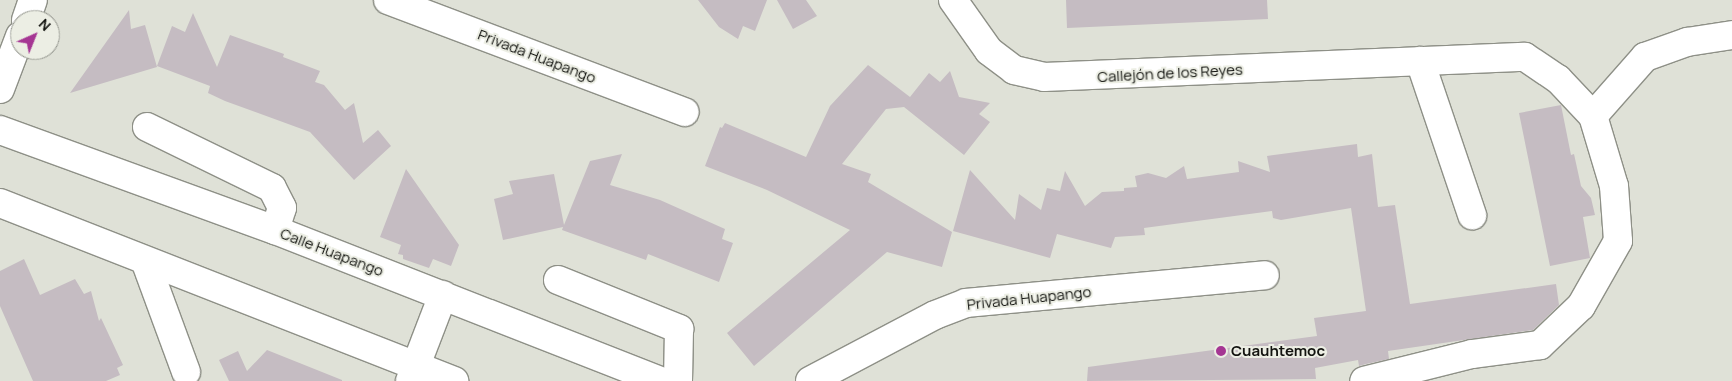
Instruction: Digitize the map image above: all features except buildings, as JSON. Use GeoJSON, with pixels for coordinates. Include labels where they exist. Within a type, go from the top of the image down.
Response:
{"type":"FeatureCollection","features":[{"type":"Feature","properties":{"kind":"street","name":"Privada Huapango"},"geometry":{"type":"LineString","coordinates":[[388,0],[685,112]]}},
{"type":"Feature","properties":{"kind":"street","name":"Callejón de los Reyes"},"geometry":{"type":"LineString","coordinates":[[953,0],[988,51],[1014,70],[1044,77],[1525,57],[1558,79],[1593,116]]}},
{"type":"Feature","properties":{"kind":"street"},"geometry":{"type":"LineString","coordinates":[[1364,381],[1472,354],[1540,345],[1581,306],[1618,241],[1614,186],[1593,116],[1645,57],[1686,42],[1732,35]]}},
{"type":"Feature","properties":{"kind":"street"},"geometry":{"type":"LineString","coordinates":[[0,89],[11,60]]}},
{"type":"Feature","properties":{"kind":"street"},"geometry":{"type":"LineString","coordinates":[[1420,61],[1472,215]]}},
{"type":"Feature","properties":{"kind":"street"},"geometry":{"type":"LineString","coordinates":[[148,127],[272,188],[282,208],[275,230]]}},
{"type":"Feature","properties":{"kind":"street","name":"Calle Huapango"},"geometry":{"type":"LineString","coordinates":[[0,130],[275,230],[661,381]]}},
{"type":"Feature","properties":{"kind":"street"},"geometry":{"type":"LineString","coordinates":[[0,203],[414,374],[454,381]]}},
{"type":"Feature","properties":{"kind":"street"},"geometry":{"type":"LineString","coordinates":[[146,263],[186,372]]}},
{"type":"Feature","properties":{"kind":"street","name":"Privada Huapango"},"geometry":{"type":"LineString","coordinates":[[810,381],[935,315],[966,303],[1265,275]]}},
{"type":"Feature","properties":{"kind":"street"},"geometry":{"type":"LineString","coordinates":[[558,280],[678,329],[678,381]]}},
{"type":"Feature","properties":{"kind":"street"},"geometry":{"type":"LineString","coordinates":[[414,374],[442,295]]}},
{"type":"Feature","properties":{"kind":"place","name":"Cuauhtemoc"},"geometry":{"type":"Point","coordinates":[1221,351]}}]}
